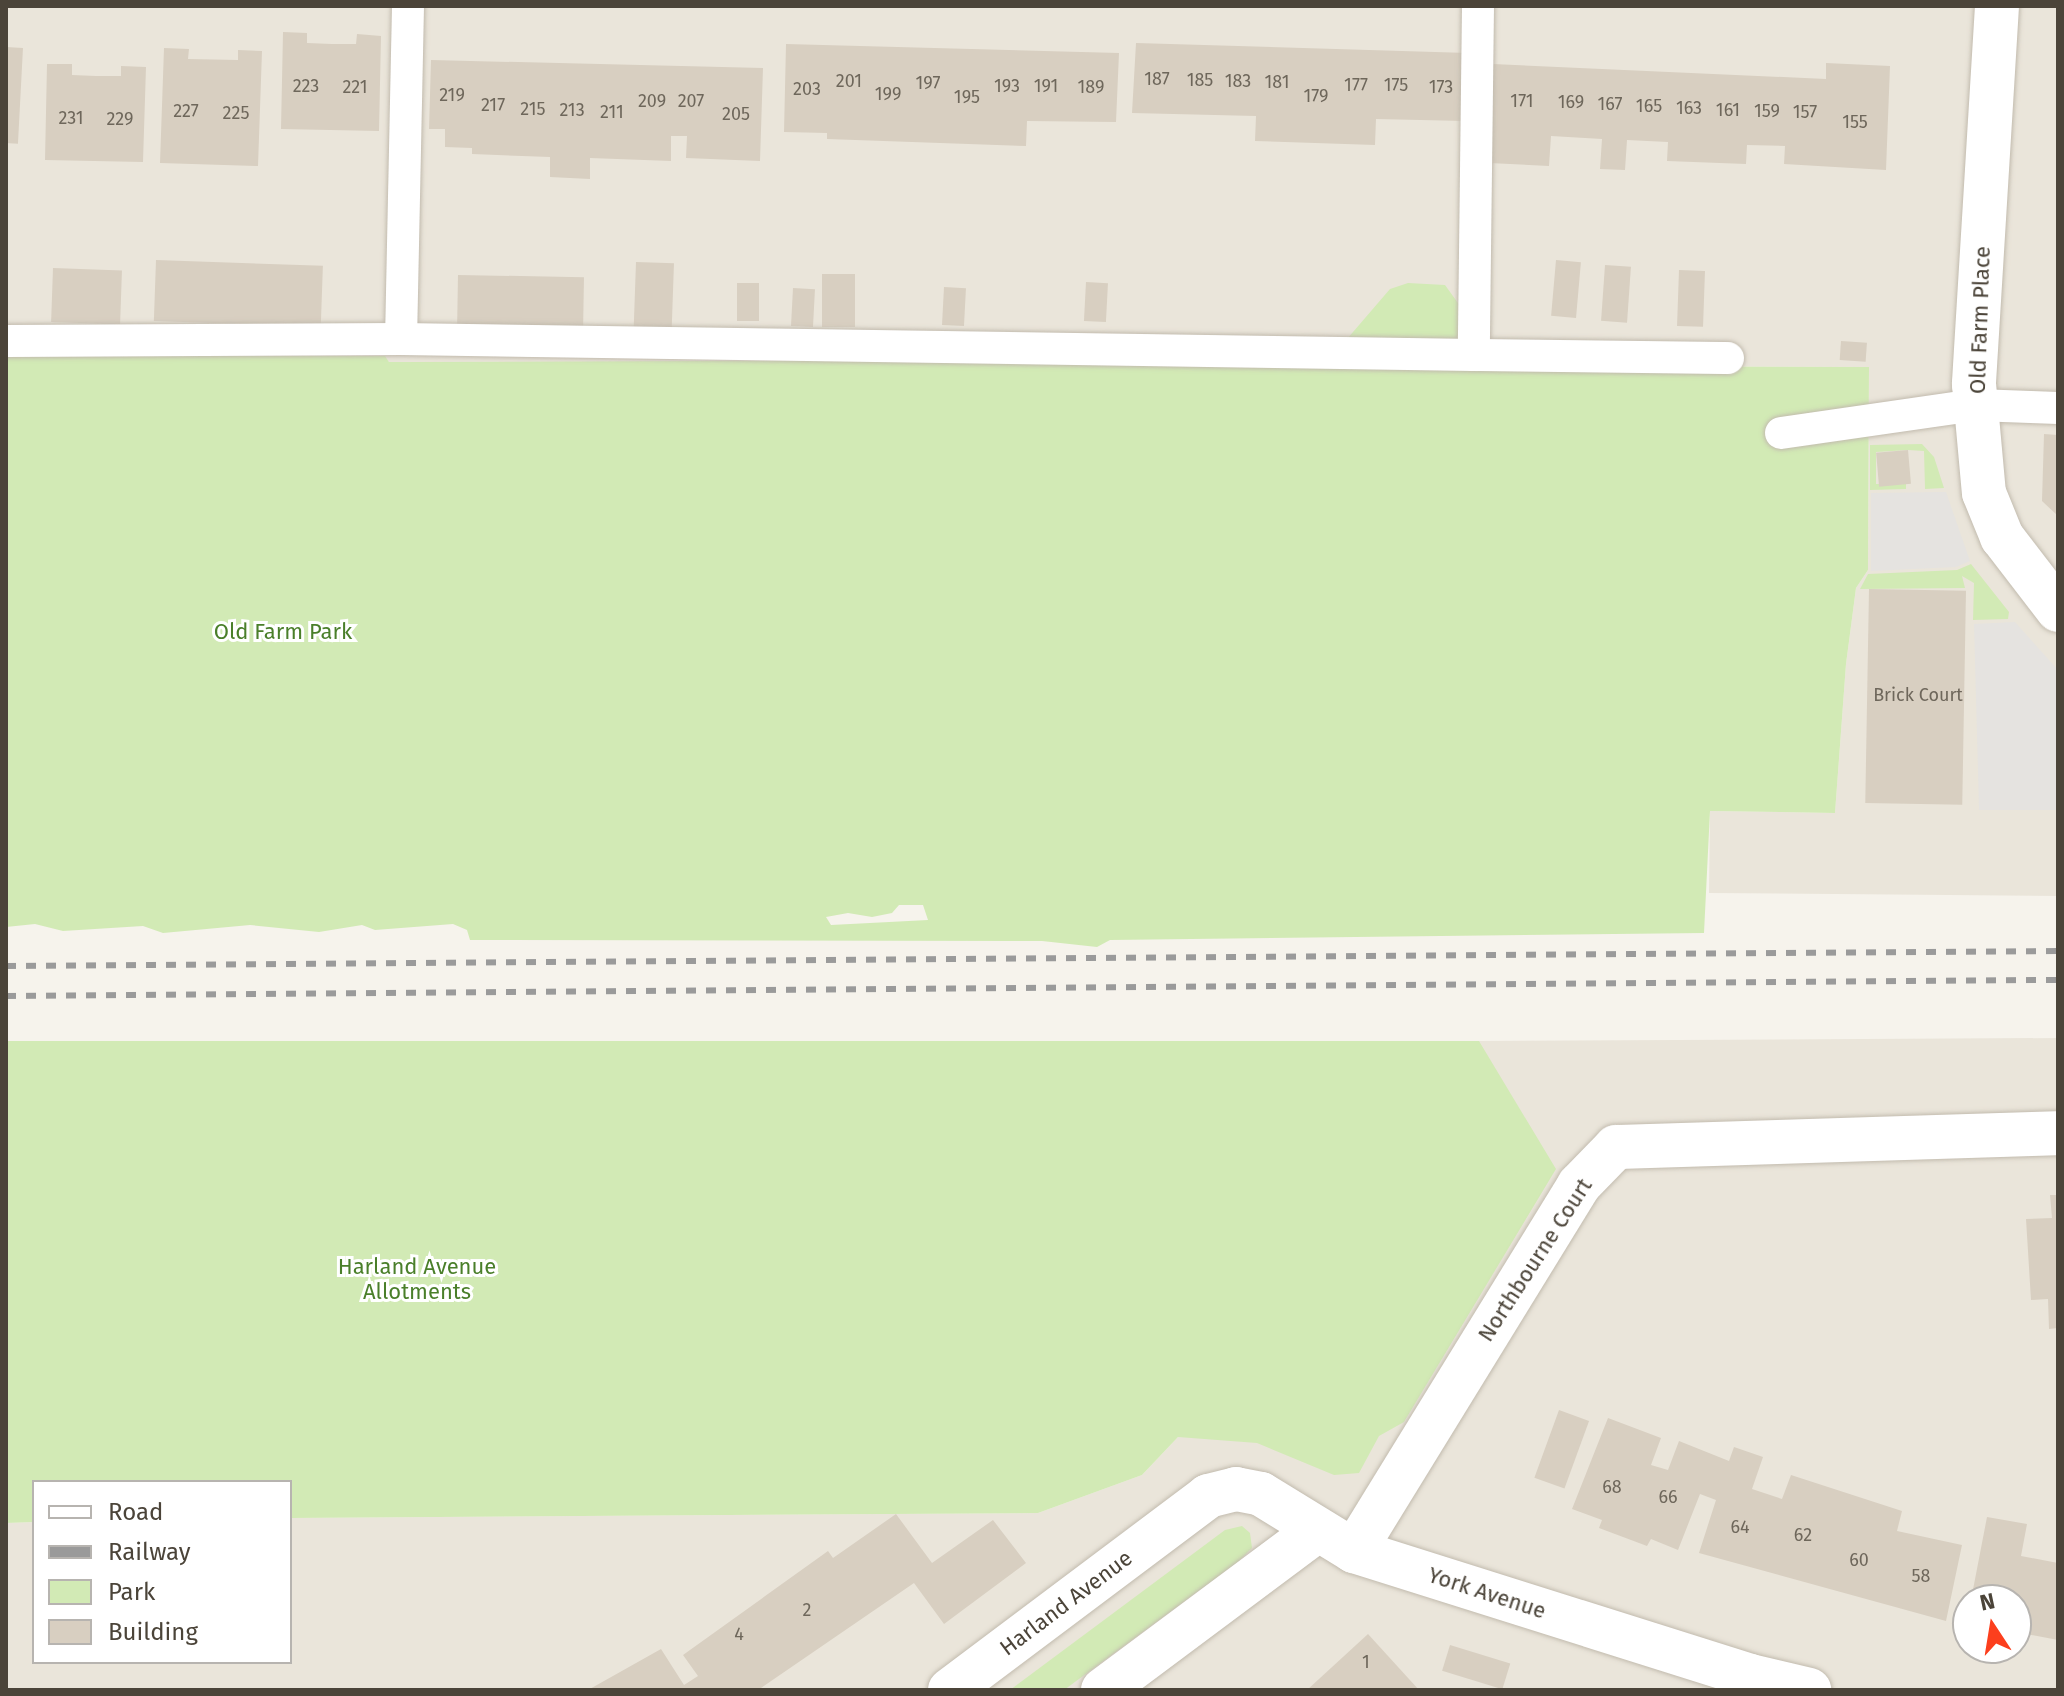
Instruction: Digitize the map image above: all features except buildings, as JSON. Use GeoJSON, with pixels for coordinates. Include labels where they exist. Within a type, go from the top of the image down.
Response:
{"type":"FeatureCollection","features":[{"type":"Feature","properties":{"kind":"street","name":"Old Farm Place"},"geometry":{"type":"LineString","coordinates":[[1997,6],[1976,405],[1990,516],[2021,567],[2058,610]]}},
{"type":"Feature","properties":{"kind":"street","name":"Northbourne Court"},"geometry":{"type":"LineString","coordinates":[[1354,1551],[1579,1185],[1616,1147],[2058,1133]]}},
{"type":"Feature","properties":{"kind":"street","name":"York Avenue"},"geometry":{"type":"LineString","coordinates":[[1181,1517],[1208,1496],[1236,1489],[1261,1494],[1315,1532],[1354,1551],[1750,1676],[1809,1690]]}},
{"type":"Feature","properties":{"kind":"street","name":"Harland Avenue"},"geometry":{"type":"LineString","coordinates":[[950,1690],[1181,1517]]}},
{"type":"Feature","properties":{"kind":"street"},"geometry":{"type":"LineString","coordinates":[[1103,1690],[1315,1532]]}},
{"type":"Feature","properties":{"kind":"lane"},"geometry":{"type":"LineString","coordinates":[[401,339],[408,6]]}},
{"type":"Feature","properties":{"kind":"lane"},"geometry":{"type":"LineString","coordinates":[[1474,355],[1478,6]]}},
{"type":"Feature","properties":{"kind":"lane"},"geometry":{"type":"LineString","coordinates":[[6,341],[401,339],[1728,358]]}},
{"type":"Feature","properties":{"kind":"lane"},"geometry":{"type":"LineString","coordinates":[[1781,433],[1976,405],[2058,408]]}},
{"type":"Feature","properties":{"kind":"shaded area"},"geometry":{"type":"Polygon","coordinates":[[[6,6],[2058,6],[2058,896],[1709,893],[1710,811],[1835,813],[1846,664],[1856,588],[1868,570],[1869,367],[389,362],[384,356],[6,355],[6,6]]]}},
{"type":"Feature","properties":{"kind":"shaded area"},"geometry":{"type":"Polygon","coordinates":[[[1946,492],[1970,561],[1956,567],[1871,571],[1871,493],[1946,492]]]}},
{"type":"Feature","properties":{"kind":"shaded area"},"geometry":{"type":"Polygon","coordinates":[[[2015,622],[2058,670],[2058,810],[1979,810],[1974,624],[2015,622]]]}},
{"type":"Feature","properties":{"kind":"shaded area"},"geometry":{"type":"Polygon","coordinates":[[[2058,1038],[2058,1690],[6,1690],[6,1523],[32,1522],[32,1664],[292,1664],[292,1518],[1038,1513],[1142,1475],[1178,1437],[1445,1207],[1479,1041],[2058,1038]]]}},
{"type":"Feature","properties":{"kind":"green space","name":"Old Farm Park"},"geometry":{"type":"Polygon","coordinates":[[[1408,283],[1445,285],[1463,310],[1485,366],[1869,367],[1868,570],[1856,588],[1846,664],[1835,813],[1710,811],[1704,933],[1110,940],[1097,947],[1042,941],[470,940],[467,930],[453,924],[375,930],[362,925],[319,932],[250,925],[163,933],[143,926],[63,931],[35,924],[6,927],[6,355],[385,356],[389,362],[1018,360],[1347,339],[1390,289],[1408,283]],[[899,905],[892,913],[872,917],[848,913],[826,917],[831,925],[928,920],[923,905],[899,905]]]}},
{"type":"Feature","properties":{"kind":"green space"},"geometry":{"type":"Polygon","coordinates":[[[1922,444],[1934,457],[1944,488],[1925,489],[1924,451],[1908,450],[1876,452],[1876,484],[1906,484],[1906,489],[1870,490],[1870,445],[1922,444]]]}},
{"type":"Feature","properties":{"kind":"green space"},"geometry":{"type":"Polygon","coordinates":[[[1971,564],[2009,612],[2008,619],[1973,620],[1974,583],[1962,576],[1965,588],[1860,589],[1868,574],[1957,570],[1971,564]]]}},
{"type":"Feature","properties":{"kind":"green space","name":"Harland Avenue Allotments"},"geometry":{"type":"Polygon","coordinates":[[[6,1041],[1479,1041],[1556,1169],[1404,1422],[1379,1436],[1359,1473],[1334,1475],[1257,1443],[1178,1437],[1142,1475],[1038,1513],[292,1518],[292,1480],[32,1480],[32,1522],[6,1523],[6,1041]]]}},
{"type":"Feature","properties":{"kind":"green space"},"geometry":{"type":"Polygon","coordinates":[[[1242,1526],[1250,1533],[1252,1548],[1238,1562],[1064,1690],[1010,1690],[1225,1530],[1242,1526]]]}},
{"type":"Feature","properties":{"kind":"railway"},"geometry":{"type":"LineString","coordinates":[[6,966],[2058,951]]}},
{"type":"Feature","properties":{"kind":"railway"},"geometry":{"type":"LineString","coordinates":[[6,996],[2058,980]]}}]}
